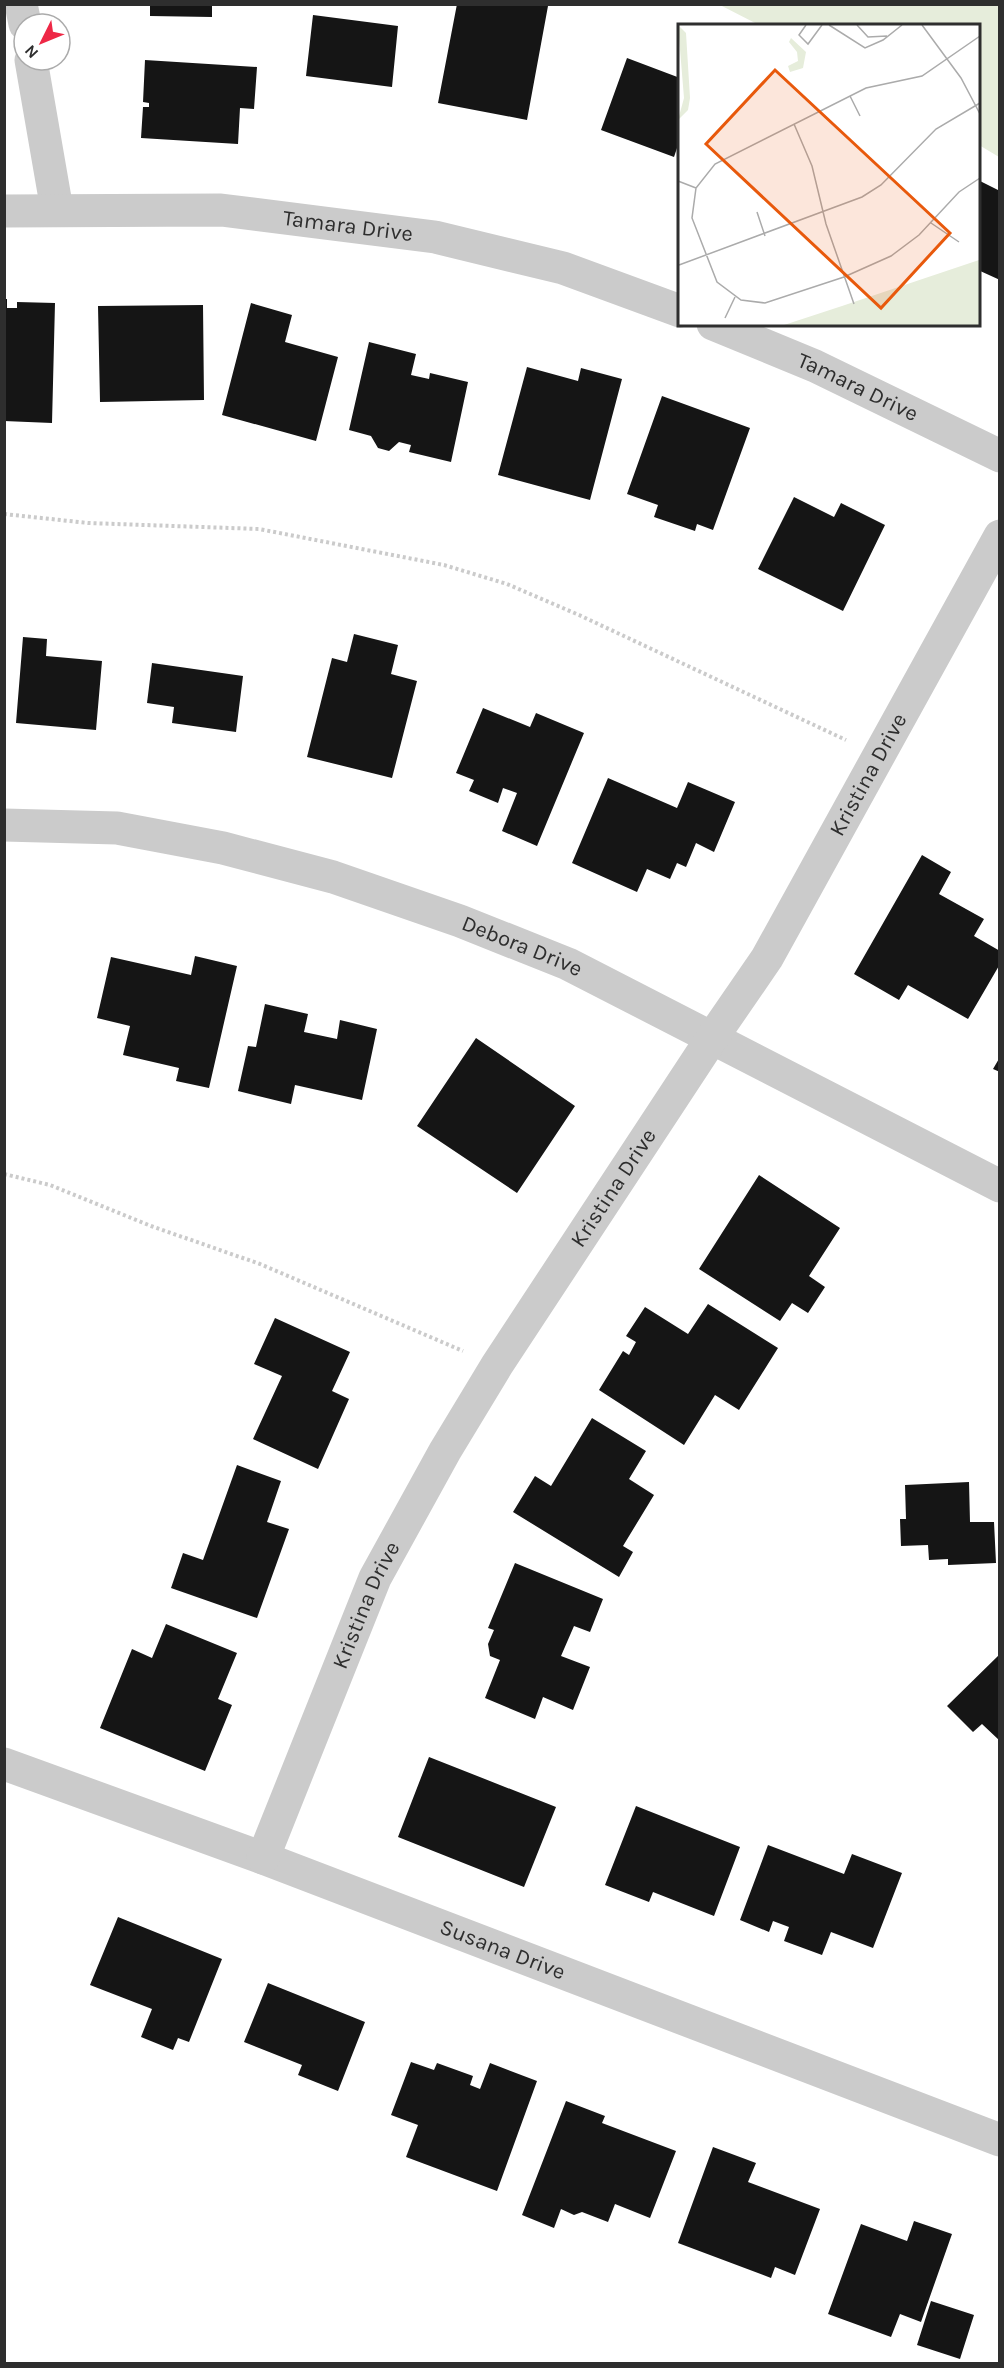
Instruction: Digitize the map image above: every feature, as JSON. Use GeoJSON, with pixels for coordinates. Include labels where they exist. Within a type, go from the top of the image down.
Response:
{"type":"FeatureCollection","features":[{"type":"Feature","properties":{"kind":"street"},"geometry":{"type":"LineString","coordinates":[[33,72],[57,210]]}},
{"type":"Feature","properties":{"kind":"street","name":"Tamara Drive"},"geometry":{"type":"LineString","coordinates":[[4,211],[221,210],[435,237],[563,268],[678,310]]}},
{"type":"Feature","properties":{"kind":"street","name":"Tamara Drive"},"geometry":{"type":"LineString","coordinates":[[717,326],[814,366],[999,456]]}},
{"type":"Feature","properties":{"kind":"street","name":"Kristina Drive"},"geometry":{"type":"LineString","coordinates":[[263,1858],[375,1578],[445,1451],[497,1365],[767,958],[999,536]]}},
{"type":"Feature","properties":{"kind":"street","name":"Debora Drive"},"geometry":{"type":"LineString","coordinates":[[4,825],[117,828],[223,848],[333,877],[460,921],[568,964],[999,1185]]}},
{"type":"Feature","properties":{"kind":"street","name":"Susana Drive"},"geometry":{"type":"LineString","coordinates":[[4,1764],[263,1858],[999,2140]]}},
{"type":"Feature","properties":{"kind":"path"},"geometry":{"type":"LineString","coordinates":[[4,514],[88,523],[259,529],[444,565],[507,584],[579,615],[879,756]]}},
{"type":"Feature","properties":{"kind":"path"},"geometry":{"type":"LineString","coordinates":[[4,1174],[50,1185],[151,1226],[260,1264],[497,1365]]}},
{"type":"Feature","properties":{"kind":"green space"},"geometry":{"type":"Polygon","coordinates":[[[720,5],[999,5],[999,157],[980,146],[980,24],[757,24],[720,5]]]}},
{"type":"Feature","properties":{"kind":"building"},"geometry":{"type":"Polygon","coordinates":[[[150,4],[212,4],[212,17],[150,16],[150,4]]]}},
{"type":"Feature","properties":{"kind":"building"},"geometry":{"type":"Polygon","coordinates":[[[457,4],[548,6],[527,120],[438,103],[457,4]]]}},
{"type":"Feature","properties":{"kind":"building"},"geometry":{"type":"Polygon","coordinates":[[[313,15],[398,26],[392,87],[306,76],[313,15]]]}},
{"type":"Feature","properties":{"kind":"building"},"geometry":{"type":"Polygon","coordinates":[[[627,58],[678,77],[678,145],[674,157],[601,130],[627,58]]]}},
{"type":"Feature","properties":{"kind":"building"},"geometry":{"type":"Polygon","coordinates":[[[145,60],[257,67],[254,109],[240,108],[238,144],[141,138],[143,107],[149,107],[149,103],[143,102],[145,60]]]}},
{"type":"Feature","properties":{"kind":"building"},"geometry":{"type":"Polygon","coordinates":[[[980,181],[1000,191],[1000,280],[980,271],[980,181]]]}},
{"type":"Feature","properties":{"kind":"building"},"geometry":{"type":"Polygon","coordinates":[[[4,299],[7,299],[7,308],[17,308],[17,302],[55,303],[52,423],[4,421],[4,299]]]}},
{"type":"Feature","properties":{"kind":"building"},"geometry":{"type":"Polygon","coordinates":[[[251,303],[292,315],[285,342],[338,357],[316,441],[222,415],[251,303]]]}},
{"type":"Feature","properties":{"kind":"building"},"geometry":{"type":"Polygon","coordinates":[[[203,305],[204,400],[100,402],[98,306],[203,305]]]}},
{"type":"Feature","properties":{"kind":"building"},"geometry":{"type":"Polygon","coordinates":[[[369,342],[416,354],[411,375],[429,379],[430,373],[468,382],[451,462],[409,452],[411,445],[399,442],[389,451],[378,448],[371,436],[349,430],[369,342]]]}},
{"type":"Feature","properties":{"kind":"building"},"geometry":{"type":"Polygon","coordinates":[[[527,367],[578,381],[581,368],[622,379],[590,500],[498,475],[527,367]]]}},
{"type":"Feature","properties":{"kind":"building"},"geometry":{"type":"Polygon","coordinates":[[[662,396],[750,428],[713,530],[697,524],[695,531],[654,517],[658,505],[627,494],[662,396]]]}},
{"type":"Feature","properties":{"kind":"building"},"geometry":{"type":"Polygon","coordinates":[[[794,497],[834,517],[841,503],[885,525],[843,611],[758,569],[794,497]]]}},
{"type":"Feature","properties":{"kind":"building"},"geometry":{"type":"Polygon","coordinates":[[[354,634],[398,645],[391,674],[417,681],[392,778],[307,757],[332,658],[347,662],[354,634]]]}},
{"type":"Feature","properties":{"kind":"building"},"geometry":{"type":"Polygon","coordinates":[[[23,637],[47,639],[46,656],[102,661],[96,730],[16,723],[23,637]]]}},
{"type":"Feature","properties":{"kind":"building"},"geometry":{"type":"Polygon","coordinates":[[[152,663],[243,676],[236,732],[172,723],[174,707],[147,703],[152,663]]]}},
{"type":"Feature","properties":{"kind":"building"},"geometry":{"type":"Polygon","coordinates":[[[483,708],[530,727],[536,713],[584,733],[537,846],[502,831],[517,793],[503,788],[498,803],[469,791],[474,780],[456,773],[483,708]]]}},
{"type":"Feature","properties":{"kind":"building"},"geometry":{"type":"Polygon","coordinates":[[[608,778],[677,808],[688,782],[735,802],[714,852],[696,843],[686,867],[677,863],[670,879],[647,869],[637,892],[572,863],[608,778]]]}},
{"type":"Feature","properties":{"kind":"building"},"geometry":{"type":"Polygon","coordinates":[[[922,855],[951,872],[939,894],[984,919],[974,936],[1000,951],[1000,964],[968,1019],[908,985],[899,1000],[854,974],[922,855]]]}},
{"type":"Feature","properties":{"kind":"building"},"geometry":{"type":"Polygon","coordinates":[[[195,956],[237,966],[209,1088],[176,1081],[179,1068],[123,1055],[130,1026],[97,1018],[111,957],[191,975],[195,956]]]}},
{"type":"Feature","properties":{"kind":"building"},"geometry":{"type":"Polygon","coordinates":[[[265,1004],[308,1014],[304,1032],[337,1039],[340,1020],[377,1029],[362,1100],[295,1085],[291,1104],[238,1091],[248,1046],[256,1047],[265,1004]]]}},
{"type":"Feature","properties":{"kind":"building"},"geometry":{"type":"Polygon","coordinates":[[[476,1038],[575,1106],[517,1193],[417,1126],[476,1038]]]}},
{"type":"Feature","properties":{"kind":"building"},"geometry":{"type":"Polygon","coordinates":[[[1000,1057],[1000,1072],[993,1069],[1000,1057]]]}},
{"type":"Feature","properties":{"kind":"building"},"geometry":{"type":"Polygon","coordinates":[[[759,1175],[840,1228],[809,1276],[825,1287],[808,1313],[792,1303],[780,1321],[699,1269],[759,1175]]]}},
{"type":"Feature","properties":{"kind":"building"},"geometry":{"type":"Polygon","coordinates":[[[708,1304],[778,1348],[739,1410],[715,1395],[684,1445],[599,1390],[623,1351],[629,1355],[636,1342],[626,1336],[645,1307],[688,1334],[708,1304]]]}},
{"type":"Feature","properties":{"kind":"building"},"geometry":{"type":"Polygon","coordinates":[[[275,1318],[350,1352],[332,1391],[349,1399],[318,1469],[253,1439],[282,1376],[254,1364],[275,1318]]]}},
{"type":"Feature","properties":{"kind":"building"},"geometry":{"type":"Polygon","coordinates":[[[592,1418],[646,1451],[629,1479],[654,1495],[623,1546],[633,1552],[619,1577],[513,1512],[535,1476],[551,1486],[592,1418]]]}},
{"type":"Feature","properties":{"kind":"building"},"geometry":{"type":"Polygon","coordinates":[[[237,1465],[281,1481],[267,1522],[289,1529],[257,1618],[171,1588],[183,1553],[203,1560],[237,1465]]]}},
{"type":"Feature","properties":{"kind":"building"},"geometry":{"type":"Polygon","coordinates":[[[969,1482],[970,1522],[994,1522],[996,1563],[948,1565],[948,1559],[929,1560],[928,1545],[901,1546],[900,1519],[906,1519],[905,1485],[969,1482]]]}},
{"type":"Feature","properties":{"kind":"building"},"geometry":{"type":"Polygon","coordinates":[[[515,1563],[603,1599],[590,1632],[574,1626],[561,1656],[590,1667],[573,1710],[543,1697],[535,1719],[485,1698],[500,1660],[490,1656],[488,1644],[494,1630],[488,1628],[515,1563]]]}},
{"type":"Feature","properties":{"kind":"building"},"geometry":{"type":"Polygon","coordinates":[[[166,1624],[237,1653],[218,1699],[232,1705],[205,1771],[100,1728],[132,1649],[152,1658],[166,1624]]]}},
{"type":"Feature","properties":{"kind":"building"},"geometry":{"type":"Polygon","coordinates":[[[1000,1654],[1000,1741],[982,1724],[973,1732],[947,1706],[1000,1654]]]}},
{"type":"Feature","properties":{"kind":"building"},"geometry":{"type":"Polygon","coordinates":[[[429,1757],[556,1807],[524,1887],[398,1837],[429,1757]]]}},
{"type":"Feature","properties":{"kind":"building"},"geometry":{"type":"Polygon","coordinates":[[[636,1806],[740,1847],[714,1916],[653,1892],[649,1902],[605,1885],[636,1806]]]}},
{"type":"Feature","properties":{"kind":"building"},"geometry":{"type":"Polygon","coordinates":[[[768,1845],[844,1874],[852,1854],[902,1873],[873,1948],[831,1932],[822,1955],[784,1941],[789,1927],[773,1921],[769,1932],[740,1920],[768,1845]]]}},
{"type":"Feature","properties":{"kind":"building"},"geometry":{"type":"Polygon","coordinates":[[[118,1917],[222,1959],[189,2042],[178,2038],[173,2050],[141,2037],[152,2009],[90,1985],[118,1917]]]}},
{"type":"Feature","properties":{"kind":"building"},"geometry":{"type":"Polygon","coordinates":[[[268,1983],[365,2022],[338,2091],[298,2075],[302,2065],[244,2042],[268,1983]]]}},
{"type":"Feature","properties":{"kind":"building"},"geometry":{"type":"Polygon","coordinates":[[[411,2062],[434,2070],[437,2063],[473,2076],[470,2085],[480,2089],[490,2063],[537,2081],[497,2191],[406,2157],[418,2125],[391,2115],[411,2062]]]}},
{"type":"Feature","properties":{"kind":"building"},"geometry":{"type":"Polygon","coordinates":[[[566,2101],[605,2116],[602,2123],[676,2151],[650,2218],[615,2204],[608,2222],[582,2212],[574,2215],[561,2209],[554,2228],[522,2215],[566,2101]]]}},
{"type":"Feature","properties":{"kind":"building"},"geometry":{"type":"Polygon","coordinates":[[[713,2147],[756,2163],[748,2182],[820,2209],[795,2275],[775,2267],[771,2278],[678,2243],[713,2147]]]}},
{"type":"Feature","properties":{"kind":"building"},"geometry":{"type":"Polygon","coordinates":[[[914,2221],[952,2234],[921,2322],[900,2314],[891,2337],[828,2314],[861,2224],[907,2241],[914,2221]]]}},
{"type":"Feature","properties":{"kind":"building"},"geometry":{"type":"Polygon","coordinates":[[[931,2301],[974,2315],[960,2359],[917,2345],[931,2301]]]}}]}
